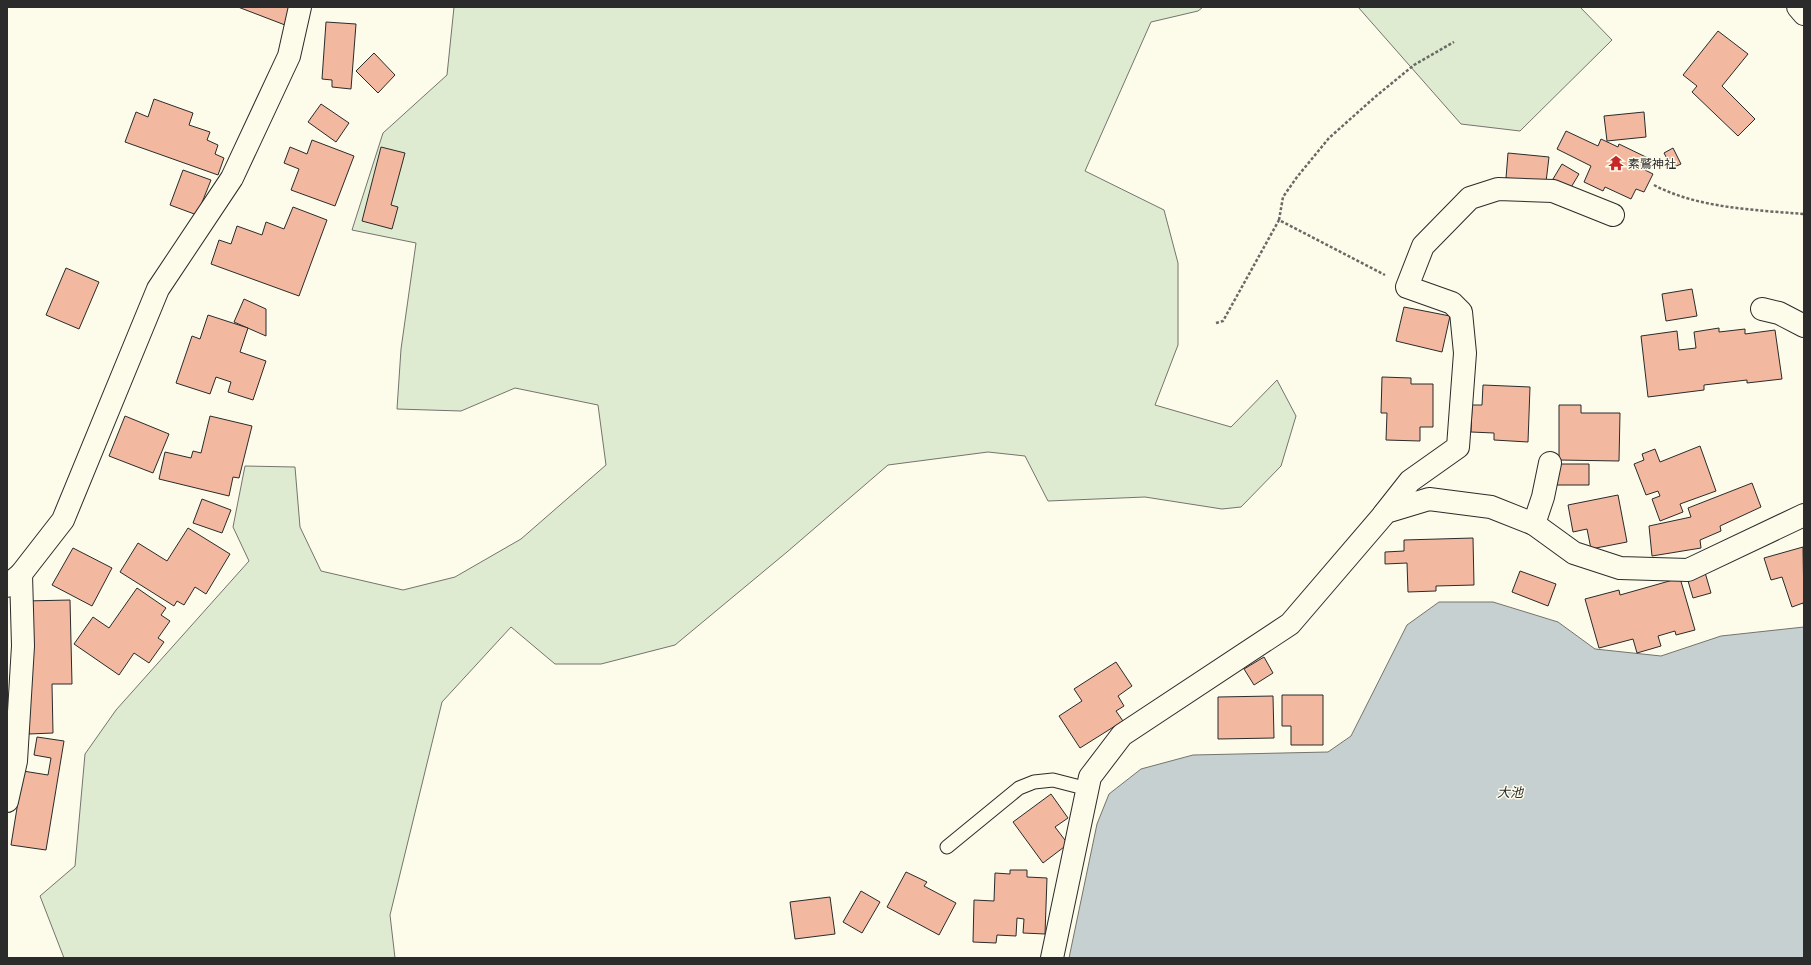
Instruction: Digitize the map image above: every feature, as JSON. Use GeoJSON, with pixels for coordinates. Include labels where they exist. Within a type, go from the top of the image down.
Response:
{"type":"FeatureCollection","features":[{"type":"Feature","properties":{"kind":"street"},"geometry":{"type":"LineString","coordinates":[[7,801],[16,761],[23,646],[14,580],[63,520],[158,289],[232,178],[289,56],[300,7]]}},
{"type":"Feature","properties":{"kind":"street"},"geometry":{"type":"LineString","coordinates":[[1798,7],[1804,14]]}},
{"type":"Feature","properties":{"kind":"street"},"geometry":{"type":"LineString","coordinates":[[1368,533],[1410,481],[1458,447],[1465,353],[1461,312],[1452,303],[1407,287],[1423,246],[1470,198],[1498,189],[1553,191],[1613,215]]}},
{"type":"Feature","properties":{"kind":"street"},"geometry":{"type":"LineString","coordinates":[[1762,309],[1779,313],[1804,326]]}},
{"type":"Feature","properties":{"kind":"street"},"geometry":{"type":"LineString","coordinates":[[1534,524],[1543,497],[1550,463]]}},
{"type":"Feature","properties":{"kind":"street"},"geometry":{"type":"LineString","coordinates":[[1052,958],[1090,777],[1122,735],[1290,624],[1386,512],[1429,499],[1491,507],[1534,524],[1574,553],[1620,568],[1688,570],[1804,515]]}},
{"type":"Feature","properties":{"kind":"lane"},"geometry":{"type":"LineString","coordinates":[[947,847],[1018,788],[1029,784],[1053,780],[1088,789]]}},
{"type":"Feature","properties":{"kind":"path"},"geometry":{"type":"LineString","coordinates":[[1216,323],[1223,321],[1280,220],[1283,198],[1296,177],[1329,138],[1414,65],[1454,42]]}},
{"type":"Feature","properties":{"kind":"path"},"geometry":{"type":"LineString","coordinates":[[1654,185],[1672,195],[1738,208],[1804,214]]}},
{"type":"Feature","properties":{"kind":"path"},"geometry":{"type":"LineString","coordinates":[[1280,220],[1407,287]]}},
{"type":"Feature","properties":{"kind":"green space"},"geometry":{"type":"Polygon","coordinates":[[[454,7],[1203,7],[1198,11],[1151,22],[1085,171],[1164,210],[1178,263],[1178,345],[1155,405],[1231,427],[1277,380],[1296,416],[1281,466],[1241,507],[1222,509],[1145,497],[1048,501],[1025,456],[988,452],[888,465],[787,552],[675,645],[601,664],[555,664],[511,627],[442,702],[390,915],[395,958],[64,958],[40,896],[75,866],[85,754],[116,710],[249,561],[233,527],[245,466],[295,467],[300,527],[321,571],[403,590],[455,577],[521,539],[606,465],[598,405],[515,388],[461,411],[397,409],[401,349],[416,243],[352,230],[383,133],[447,75],[454,7]]]}},
{"type":"Feature","properties":{"kind":"green space"},"geometry":{"type":"Polygon","coordinates":[[[1358,7],[1580,7],[1612,40],[1520,131],[1461,124],[1358,7]]]}},
{"type":"Feature","properties":{"kind":"water","name":"大池"},"geometry":{"type":"Polygon","coordinates":[[[1439,602],[1493,602],[1558,622],[1595,649],[1661,656],[1721,636],[1804,627],[1804,958],[1069,958],[1097,824],[1109,794],[1141,769],[1193,755],[1328,752],[1351,736],[1407,625],[1439,602]]]}},
{"type":"Feature","properties":{"kind":"building"},"geometry":{"type":"Polygon","coordinates":[[[238,7],[292,7],[285,25],[238,7]]]}},
{"type":"Feature","properties":{"kind":"building"},"geometry":{"type":"Polygon","coordinates":[[[326,22],[356,24],[351,89],[332,87],[332,80],[322,79],[326,22]]]}},
{"type":"Feature","properties":{"kind":"building"},"geometry":{"type":"Polygon","coordinates":[[[1718,31],[1748,54],[1722,86],[1755,119],[1738,136],[1692,92],[1697,86],[1683,75],[1718,31]]]}},
{"type":"Feature","properties":{"kind":"building"},"geometry":{"type":"Polygon","coordinates":[[[374,53],[395,75],[378,93],[356,71],[374,53]]]}},
{"type":"Feature","properties":{"kind":"building"},"geometry":{"type":"Polygon","coordinates":[[[154,99],[193,113],[189,125],[210,132],[207,140],[218,145],[215,154],[224,158],[218,175],[125,142],[136,112],[148,117],[154,99]]]}},
{"type":"Feature","properties":{"kind":"building"},"geometry":{"type":"Polygon","coordinates":[[[321,104],[349,123],[336,142],[308,122],[321,104]]]}},
{"type":"Feature","properties":{"kind":"building"},"geometry":{"type":"Polygon","coordinates":[[[1644,112],[1646,137],[1607,141],[1604,116],[1644,112]]]}},
{"type":"Feature","properties":{"kind":"building","name":"素鷲神社"},"geometry":{"type":"Polygon","coordinates":[[[1566,131],[1598,146],[1601,139],[1618,147],[1619,144],[1650,159],[1645,170],[1653,174],[1644,192],[1636,189],[1631,199],[1605,187],[1603,191],[1584,182],[1591,166],[1557,149],[1566,131]]]}},
{"type":"Feature","properties":{"kind":"building"},"geometry":{"type":"Polygon","coordinates":[[[312,140],[354,156],[335,206],[291,190],[299,169],[284,163],[290,147],[307,154],[312,140]]]}},
{"type":"Feature","properties":{"kind":"building"},"geometry":{"type":"Polygon","coordinates":[[[381,147],[405,153],[391,205],[398,207],[392,229],[362,221],[381,147]]]}},
{"type":"Feature","properties":{"kind":"building"},"geometry":{"type":"Polygon","coordinates":[[[1673,148],[1681,164],[1672,168],[1664,153],[1673,148]]]}},
{"type":"Feature","properties":{"kind":"building"},"geometry":{"type":"Polygon","coordinates":[[[1508,153],[1549,157],[1546,182],[1506,178],[1508,153]]]}},
{"type":"Feature","properties":{"kind":"building"},"geometry":{"type":"Polygon","coordinates":[[[1562,164],[1579,174],[1570,189],[1553,179],[1562,164]]]}},
{"type":"Feature","properties":{"kind":"building"},"geometry":{"type":"Polygon","coordinates":[[[183,170],[211,180],[197,215],[170,205],[183,170]]]}},
{"type":"Feature","properties":{"kind":"building"},"geometry":{"type":"Polygon","coordinates":[[[293,207],[327,220],[299,296],[211,264],[219,240],[231,244],[237,226],[262,235],[266,222],[284,229],[293,207]]]}},
{"type":"Feature","properties":{"kind":"building"},"geometry":{"type":"Polygon","coordinates":[[[66,268],[99,282],[79,329],[46,315],[66,268]]]}},
{"type":"Feature","properties":{"kind":"building"},"geometry":{"type":"Polygon","coordinates":[[[1692,289],[1697,316],[1666,321],[1662,294],[1692,289]]]}},
{"type":"Feature","properties":{"kind":"building"},"geometry":{"type":"Polygon","coordinates":[[[244,299],[266,309],[266,336],[234,322],[244,299]]]}},
{"type":"Feature","properties":{"kind":"building"},"geometry":{"type":"Polygon","coordinates":[[[1404,307],[1450,316],[1442,352],[1396,341],[1404,307]]]}},
{"type":"Feature","properties":{"kind":"building"},"geometry":{"type":"Polygon","coordinates":[[[208,315],[248,328],[240,352],[266,361],[253,400],[228,392],[231,382],[216,377],[210,394],[176,383],[192,336],[200,339],[208,315]]]}},
{"type":"Feature","properties":{"kind":"building"},"geometry":{"type":"Polygon","coordinates":[[[1719,328],[1719,332],[1745,329],[1745,334],[1775,330],[1782,379],[1747,383],[1747,380],[1704,385],[1704,390],[1648,397],[1641,336],[1677,331],[1679,350],[1696,348],[1694,332],[1719,328]]]}},
{"type":"Feature","properties":{"kind":"building"},"geometry":{"type":"Polygon","coordinates":[[[1382,377],[1411,378],[1411,384],[1433,384],[1433,427],[1420,427],[1420,441],[1386,440],[1387,413],[1381,413],[1382,377]]]}},
{"type":"Feature","properties":{"kind":"building"},"geometry":{"type":"Polygon","coordinates":[[[1483,385],[1530,387],[1528,442],[1494,440],[1494,433],[1471,432],[1472,405],[1482,405],[1483,385]]]}},
{"type":"Feature","properties":{"kind":"building"},"geometry":{"type":"Polygon","coordinates":[[[1559,405],[1581,405],[1581,413],[1620,413],[1619,461],[1559,460],[1559,405]]]}},
{"type":"Feature","properties":{"kind":"building"},"geometry":{"type":"Polygon","coordinates":[[[125,416],[169,434],[153,473],[109,456],[125,416]]]}},
{"type":"Feature","properties":{"kind":"building"},"geometry":{"type":"Polygon","coordinates":[[[210,416],[252,426],[239,478],[233,477],[229,496],[159,479],[165,452],[191,458],[193,451],[201,453],[210,416]]]}},
{"type":"Feature","properties":{"kind":"building"},"geometry":{"type":"Polygon","coordinates":[[[1700,446],[1716,491],[1680,504],[1683,512],[1660,521],[1652,499],[1660,496],[1658,491],[1646,495],[1634,464],[1644,460],[1642,454],[1655,449],[1660,462],[1700,446]]]}},
{"type":"Feature","properties":{"kind":"building"},"geometry":{"type":"Polygon","coordinates":[[[1561,464],[1589,464],[1589,485],[1556,485],[1561,464]]]}},
{"type":"Feature","properties":{"kind":"building"},"geometry":{"type":"Polygon","coordinates":[[[1752,483],[1761,507],[1720,526],[1721,531],[1700,540],[1701,548],[1652,556],[1649,526],[1691,517],[1688,508],[1752,483]]]}},
{"type":"Feature","properties":{"kind":"building"},"geometry":{"type":"Polygon","coordinates":[[[1618,495],[1627,542],[1591,549],[1587,529],[1573,532],[1568,505],[1618,495]]]}},
{"type":"Feature","properties":{"kind":"building"},"geometry":{"type":"Polygon","coordinates":[[[202,499],[231,510],[222,533],[193,523],[202,499]]]}},
{"type":"Feature","properties":{"kind":"building"},"geometry":{"type":"Polygon","coordinates":[[[188,528],[230,554],[206,594],[195,587],[184,605],[177,601],[174,606],[120,572],[138,543],[167,561],[188,528]]]}},
{"type":"Feature","properties":{"kind":"building"},"geometry":{"type":"Polygon","coordinates":[[[1473,538],[1474,585],[1436,586],[1436,591],[1408,592],[1407,563],[1385,564],[1385,552],[1404,551],[1404,540],[1473,538]]]}},
{"type":"Feature","properties":{"kind":"building"},"geometry":{"type":"Polygon","coordinates":[[[1803,547],[1804,607],[1803,603],[1792,607],[1782,577],[1771,580],[1764,558],[1803,547]]]}},
{"type":"Feature","properties":{"kind":"building"},"geometry":{"type":"Polygon","coordinates":[[[73,548],[112,568],[92,606],[52,585],[73,548]]]}},
{"type":"Feature","properties":{"kind":"building"},"geometry":{"type":"Polygon","coordinates":[[[1704,569],[1711,593],[1693,598],[1686,574],[1704,569]]]}},
{"type":"Feature","properties":{"kind":"building"},"geometry":{"type":"Polygon","coordinates":[[[1520,571],[1556,584],[1548,606],[1512,592],[1520,571]]]}},
{"type":"Feature","properties":{"kind":"building"},"geometry":{"type":"Polygon","coordinates":[[[1680,578],[1695,630],[1676,635],[1675,631],[1658,636],[1661,646],[1637,653],[1633,639],[1599,648],[1585,599],[1619,590],[1620,595],[1680,578]]]}},
{"type":"Feature","properties":{"kind":"building"},"geometry":{"type":"Polygon","coordinates":[[[137,588],[166,608],[161,615],[170,621],[158,638],[164,642],[149,663],[134,653],[119,675],[74,644],[93,617],[109,628],[137,588]]]}},
{"type":"Feature","properties":{"kind":"building"},"geometry":{"type":"Polygon","coordinates":[[[70,600],[72,684],[52,684],[53,733],[29,734],[25,601],[70,600]]]}},
{"type":"Feature","properties":{"kind":"building"},"geometry":{"type":"Polygon","coordinates":[[[1264,657],[1273,673],[1254,685],[1244,669],[1264,657]]]}},
{"type":"Feature","properties":{"kind":"building"},"geometry":{"type":"Polygon","coordinates":[[[1116,662],[1132,686],[1118,696],[1124,706],[1116,711],[1123,721],[1080,748],[1059,716],[1082,701],[1074,689],[1116,662]]]}},
{"type":"Feature","properties":{"kind":"building"},"geometry":{"type":"Polygon","coordinates":[[[1282,695],[1323,695],[1323,745],[1291,745],[1291,726],[1282,726],[1282,695]]]}},
{"type":"Feature","properties":{"kind":"building"},"geometry":{"type":"Polygon","coordinates":[[[1273,696],[1274,738],[1218,739],[1218,697],[1273,696]]]}},
{"type":"Feature","properties":{"kind":"building"},"geometry":{"type":"Polygon","coordinates":[[[37,737],[64,741],[46,850],[11,845],[23,771],[48,775],[51,758],[34,755],[37,737]]]}},
{"type":"Feature","properties":{"kind":"building"},"geometry":{"type":"Polygon","coordinates":[[[1051,794],[1068,818],[1055,827],[1068,844],[1043,863],[1013,822],[1051,794]]]}},
{"type":"Feature","properties":{"kind":"building"},"geometry":{"type":"Polygon","coordinates":[[[1010,870],[1027,870],[1027,877],[1047,878],[1045,934],[1023,933],[1024,919],[1017,918],[1016,936],[997,935],[996,943],[973,942],[974,900],[994,901],[995,873],[1010,874],[1010,870]]]}},
{"type":"Feature","properties":{"kind":"building"},"geometry":{"type":"Polygon","coordinates":[[[906,872],[927,882],[924,886],[956,903],[939,935],[887,907],[906,872]]]}},
{"type":"Feature","properties":{"kind":"building"},"geometry":{"type":"Polygon","coordinates":[[[861,891],[880,902],[862,933],[843,922],[861,891]]]}},
{"type":"Feature","properties":{"kind":"building"},"geometry":{"type":"Polygon","coordinates":[[[830,897],[835,934],[795,939],[790,902],[830,897]]]}},
{"type":"Feature","properties":{"kind":"place","name":"素鷲神社"},"geometry":{"type":"Point","coordinates":[1616,163]}}]}
